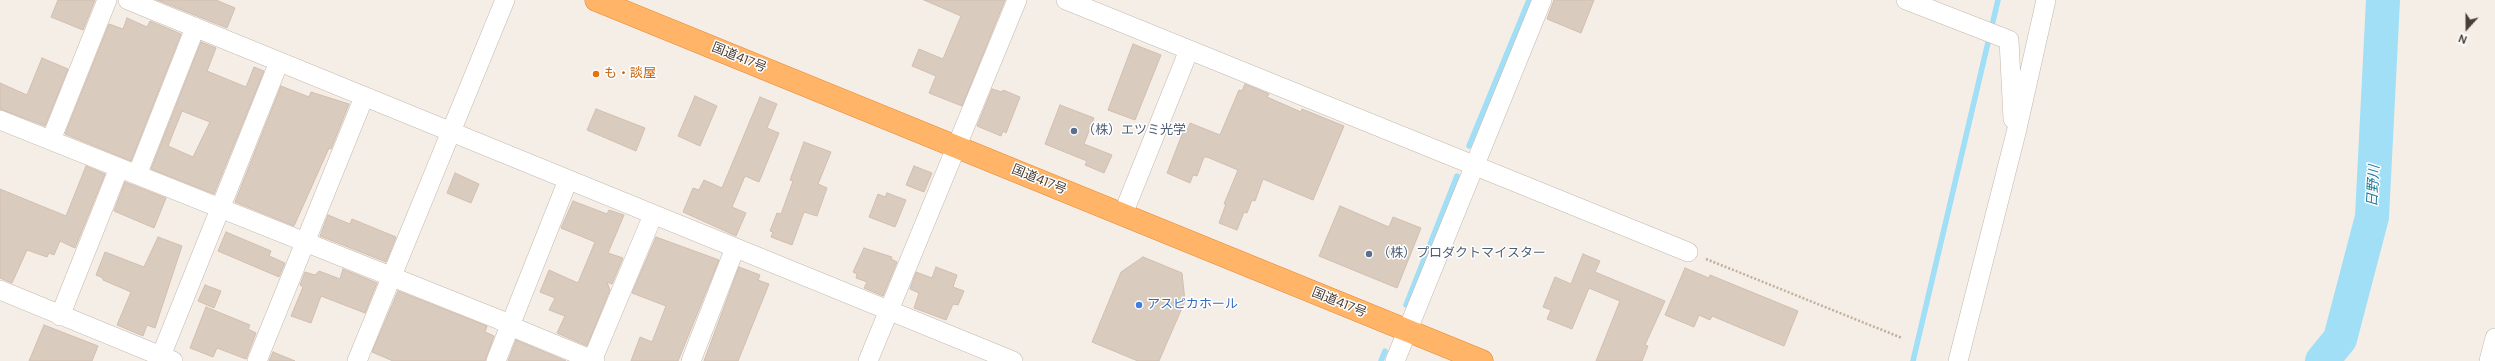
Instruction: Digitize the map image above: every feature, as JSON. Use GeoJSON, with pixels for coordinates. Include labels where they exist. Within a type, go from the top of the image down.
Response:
{"type":"FeatureCollection","features":[{"type":"Feature","properties":{"kind":"highway","name":"国道417号"},"geometry":{"type":"LineString","coordinates":[[596,0],[1482,361]]}},
{"type":"Feature","properties":{"kind":"street"},"geometry":{"type":"LineString","coordinates":[[51,140],[107,0]]}},
{"type":"Feature","properties":{"kind":"street"},"geometry":{"type":"LineString","coordinates":[[128,0],[1013,361]]}},
{"type":"Feature","properties":{"kind":"street"},"geometry":{"type":"LineString","coordinates":[[357,361],[505,0]]}},
{"type":"Feature","properties":{"kind":"street"},"geometry":{"type":"LineString","coordinates":[[868,361],[1017,0]]}},
{"type":"Feature","properties":{"kind":"street"},"geometry":{"type":"LineString","coordinates":[[1066,0],[1688,252]]}},
{"type":"Feature","properties":{"kind":"street"},"geometry":{"type":"LineString","coordinates":[[1395,361],[1542,0]]}},
{"type":"Feature","properties":{"kind":"street"},"geometry":{"type":"LineString","coordinates":[[1906,0],[2009,40],[2011,108],[2016,133]]}},
{"type":"Feature","properties":{"kind":"street"},"geometry":{"type":"LineString","coordinates":[[1958,361],[2016,133],[2046,0]]}},
{"type":"Feature","properties":{"kind":"street"},"geometry":{"type":"LineString","coordinates":[[137,175],[195,28]]}},
{"type":"Feature","properties":{"kind":"street"},"geometry":{"type":"LineString","coordinates":[[1123,214],[1189,50]]}},
{"type":"Feature","properties":{"kind":"street"},"geometry":{"type":"LineString","coordinates":[[0,290],[167,359],[220,208],[279,62]]}},
{"type":"Feature","properties":{"kind":"street"},"geometry":{"type":"LineString","coordinates":[[257,361],[364,97]]}},
{"type":"Feature","properties":{"kind":"street"},"geometry":{"type":"LineString","coordinates":[[0,120],[500,320],[510,326],[593,361],[653,215]]}},
{"type":"Feature","properties":{"kind":"street"},"geometry":{"type":"LineString","coordinates":[[60,316],[119,168]]}},
{"type":"Feature","properties":{"kind":"street"},"geometry":{"type":"LineString","coordinates":[[496,361],[568,180]]}},
{"type":"Feature","properties":{"kind":"street"},"geometry":{"type":"LineString","coordinates":[[691,361],[735,248]]}},
{"type":"Feature","properties":{"kind":"street"},"geometry":{"type":"LineString","coordinates":[[2489,361],[2495,338]]}},
{"type":"Feature","properties":{"kind":"path"},"geometry":{"type":"LineString","coordinates":[[1688,252],[1902,338]]}},
{"type":"Feature","properties":{"kind":"building"},"geometry":{"type":"Polygon","coordinates":[[[58,0],[95,0],[83,30],[51,17],[58,0]]]}},
{"type":"Feature","properties":{"kind":"building"},"geometry":{"type":"Polygon","coordinates":[[[157,0],[216,0],[235,8],[227,28],[157,0]]]}},
{"type":"Feature","properties":{"kind":"building"},"geometry":{"type":"Polygon","coordinates":[[[924,0],[1005,0],[962,106],[929,93],[936,76],[912,66],[919,49],[943,59],[961,16],[924,0]]]}},
{"type":"Feature","properties":{"kind":"building"},"geometry":{"type":"Polygon","coordinates":[[[1554,0],[1594,0],[1581,33],[1547,19],[1554,0]]]}},
{"type":"Feature","properties":{"kind":"building"},"geometry":{"type":"Polygon","coordinates":[[[127,18],[147,27],[150,21],[181,34],[131,161],[65,134],[109,24],[123,29],[127,18]]]}},
{"type":"Feature","properties":{"kind":"building"},"geometry":{"type":"Polygon","coordinates":[[[201,42],[216,48],[207,71],[246,87],[254,67],[264,71],[214,194],[151,169],[201,42]],[[182,111],[168,146],[193,157],[210,122],[182,111]]]}},
{"type":"Feature","properties":{"kind":"building"},"geometry":{"type":"Polygon","coordinates":[[[1133,44],[1161,55],[1135,120],[1108,110],[1133,44]]]}},
{"type":"Feature","properties":{"kind":"building"},"geometry":{"type":"Polygon","coordinates":[[[42,58],[68,69],[45,126],[0,109],[0,83],[27,95],[42,58]]]}},
{"type":"Feature","properties":{"kind":"building"},"geometry":{"type":"Polygon","coordinates":[[[1245,84],[1269,94],[1267,97],[1301,112],[1302,109],[1344,126],[1313,200],[1263,179],[1255,201],[1252,200],[1247,213],[1244,212],[1237,230],[1219,223],[1226,204],[1224,204],[1238,170],[1204,157],[1197,176],[1193,175],[1190,183],[1167,173],[1183,132],[1186,133],[1190,123],[1220,135],[1239,90],[1242,91],[1245,84]]]}},
{"type":"Feature","properties":{"kind":"building"},"geometry":{"type":"Polygon","coordinates":[[[281,86],[309,97],[311,92],[349,104],[331,149],[329,148],[294,226],[235,202],[281,86]]]}},
{"type":"Feature","properties":{"kind":"building"},"geometry":{"type":"Polygon","coordinates":[[[992,89],[1002,92],[1003,90],[1020,97],[1006,133],[1003,131],[1001,136],[977,126],[992,89]]]}},
{"type":"Feature","properties":{"kind":"building"},"geometry":{"type":"Polygon","coordinates":[[[695,96],[717,106],[700,146],[678,136],[695,96]]]}},
{"type":"Feature","properties":{"kind":"building"},"geometry":{"type":"Polygon","coordinates":[[[760,97],[777,104],[767,128],[779,133],[759,182],[745,176],[732,207],[746,213],[736,236],[683,212],[693,188],[699,190],[704,180],[722,188],[760,97]]]}},
{"type":"Feature","properties":{"kind":"building"},"geometry":{"type":"Polygon","coordinates":[[[1060,105],[1094,118],[1084,144],[1112,155],[1104,173],[1085,165],[1087,161],[1045,144],[1060,105]]]}},
{"type":"Feature","properties":{"kind":"building"},"geometry":{"type":"Polygon","coordinates":[[[596,109],[645,128],[636,151],[587,130],[596,109]]]}},
{"type":"Feature","properties":{"kind":"building"},"geometry":{"type":"Polygon","coordinates":[[[804,142],[831,152],[818,184],[827,188],[817,216],[804,212],[792,245],[771,237],[773,232],[770,231],[777,213],[781,214],[793,181],[790,180],[804,142]]]}},
{"type":"Feature","properties":{"kind":"building"},"geometry":{"type":"Polygon","coordinates":[[[86,166],[105,174],[75,248],[60,241],[54,255],[49,253],[47,257],[27,250],[12,283],[0,278],[0,189],[66,216],[86,166]]]}},
{"type":"Feature","properties":{"kind":"building"},"geometry":{"type":"Polygon","coordinates":[[[914,166],[932,173],[924,192],[906,185],[914,166]]]}},
{"type":"Feature","properties":{"kind":"building"},"geometry":{"type":"Polygon","coordinates":[[[455,173],[479,184],[471,203],[447,193],[455,173]]]}},
{"type":"Feature","properties":{"kind":"building"},"geometry":{"type":"Polygon","coordinates":[[[125,182],[166,198],[154,228],[114,211],[125,182]]]}},
{"type":"Feature","properties":{"kind":"building"},"geometry":{"type":"Polygon","coordinates":[[[887,193],[906,200],[895,227],[869,217],[878,194],[885,197],[887,193]]]}},
{"type":"Feature","properties":{"kind":"building"},"geometry":{"type":"Polygon","coordinates":[[[573,201],[607,214],[609,210],[624,215],[608,253],[623,258],[612,284],[607,282],[610,290],[587,346],[557,333],[565,316],[549,310],[555,298],[540,292],[549,270],[578,283],[595,242],[561,228],[573,201]]]}},
{"type":"Feature","properties":{"kind":"building"},"geometry":{"type":"Polygon","coordinates":[[[1340,206],[1389,227],[1393,217],[1421,228],[1397,288],[1319,256],[1340,206]]]}},
{"type":"Feature","properties":{"kind":"building"},"geometry":{"type":"Polygon","coordinates":[[[328,215],[350,224],[352,219],[396,237],[386,262],[320,236],[328,215]]]}},
{"type":"Feature","properties":{"kind":"building"},"geometry":{"type":"Polygon","coordinates":[[[226,232],[271,251],[269,256],[285,263],[279,277],[218,251],[226,232]]]}},
{"type":"Feature","properties":{"kind":"building"},"geometry":{"type":"Polygon","coordinates":[[[158,237],[182,246],[155,328],[147,325],[143,336],[117,325],[131,292],[103,280],[103,278],[96,275],[105,252],[144,267],[158,237]]]}},
{"type":"Feature","properties":{"kind":"building"},"geometry":{"type":"Polygon","coordinates":[[[656,237],[719,260],[678,361],[631,361],[640,337],[652,342],[666,306],[632,293],[656,237]]]}},
{"type":"Feature","properties":{"kind":"building"},"geometry":{"type":"Polygon","coordinates":[[[864,248],[892,257],[891,259],[897,262],[883,296],[864,288],[867,282],[856,278],[857,274],[853,272],[864,248]]]}},
{"type":"Feature","properties":{"kind":"building"},"geometry":{"type":"Polygon","coordinates":[[[1583,254],[1600,261],[1595,272],[1665,301],[1645,345],[1648,346],[1642,361],[1596,361],[1620,301],[1589,288],[1572,329],[1547,319],[1551,310],[1543,307],[1555,277],[1571,284],[1583,254]]]}},
{"type":"Feature","properties":{"kind":"building"},"geometry":{"type":"Polygon","coordinates":[[[1143,257],[1182,273],[1185,301],[1159,361],[1138,361],[1092,342],[1121,272],[1143,257]]]}},
{"type":"Feature","properties":{"kind":"building"},"geometry":{"type":"Polygon","coordinates":[[[739,267],[760,275],[758,280],[769,284],[738,361],[704,361],[739,267]]]}},
{"type":"Feature","properties":{"kind":"building"},"geometry":{"type":"Polygon","coordinates":[[[936,267],[957,275],[953,287],[964,291],[958,305],[953,304],[946,320],[914,308],[919,293],[910,289],[916,272],[932,278],[936,267]]]}},
{"type":"Feature","properties":{"kind":"building"},"geometry":{"type":"Polygon","coordinates":[[[1685,268],[1709,278],[1710,275],[1798,311],[1784,346],[1712,316],[1710,320],[1699,315],[1694,327],[1665,315],[1685,268]]]}},
{"type":"Feature","properties":{"kind":"building"},"geometry":{"type":"Polygon","coordinates":[[[343,269],[377,283],[365,313],[321,296],[311,323],[291,316],[303,287],[300,285],[305,272],[315,275],[319,271],[340,279],[343,269]]]}},
{"type":"Feature","properties":{"kind":"building"},"geometry":{"type":"Polygon","coordinates":[[[205,285],[221,291],[214,308],[198,301],[205,285]]]}},
{"type":"Feature","properties":{"kind":"building"},"geometry":{"type":"Polygon","coordinates":[[[398,291],[487,326],[485,332],[494,336],[485,361],[393,361],[372,352],[398,291]]]}},
{"type":"Feature","properties":{"kind":"building"},"geometry":{"type":"Polygon","coordinates":[[[206,307],[250,325],[248,329],[256,333],[246,359],[217,348],[213,357],[190,348],[206,307]]]}},
{"type":"Feature","properties":{"kind":"building"},"geometry":{"type":"Polygon","coordinates":[[[44,325],[98,346],[92,361],[29,361],[44,325]]]}},
{"type":"Feature","properties":{"kind":"building"},"geometry":{"type":"Polygon","coordinates":[[[516,340],[566,361],[508,361],[516,340]]]}},
{"type":"Feature","properties":{"kind":"building"},"geometry":{"type":"Polygon","coordinates":[[[273,352],[295,361],[269,361],[273,352]]]}},
{"type":"Feature","properties":{"kind":"waterway"},"geometry":{"type":"LineString","coordinates":[[1469,146],[1529,0]]}},
{"type":"Feature","properties":{"kind":"waterway"},"geometry":{"type":"LineString","coordinates":[[1913,361],[1998,0]]}},
{"type":"Feature","properties":{"kind":"waterway","name":"日野川"},"geometry":{"type":"LineString","coordinates":[[2322,361],[2340,339],[2372,217],[2383,0]]}},
{"type":"Feature","properties":{"kind":"waterway"},"geometry":{"type":"LineString","coordinates":[[1406,305],[1457,176]]}},
{"type":"Feature","properties":{"kind":"waterway"},"geometry":{"type":"LineString","coordinates":[[1381,361],[1385,351]]}},
{"type":"Feature","properties":{"kind":"place","name":"も・談屋"},"geometry":{"type":"Point","coordinates":[596,74]}},
{"type":"Feature","properties":{"kind":"place","name":"（株）エツミ光学"},"geometry":{"type":"Point","coordinates":[1074,131]}},
{"type":"Feature","properties":{"kind":"place","name":"（株）プロダクトマイスター"},"geometry":{"type":"Point","coordinates":[1369,254]}},
{"type":"Feature","properties":{"kind":"place","name":"アスピカホール"},"geometry":{"type":"Point","coordinates":[1139,305]}}]}
